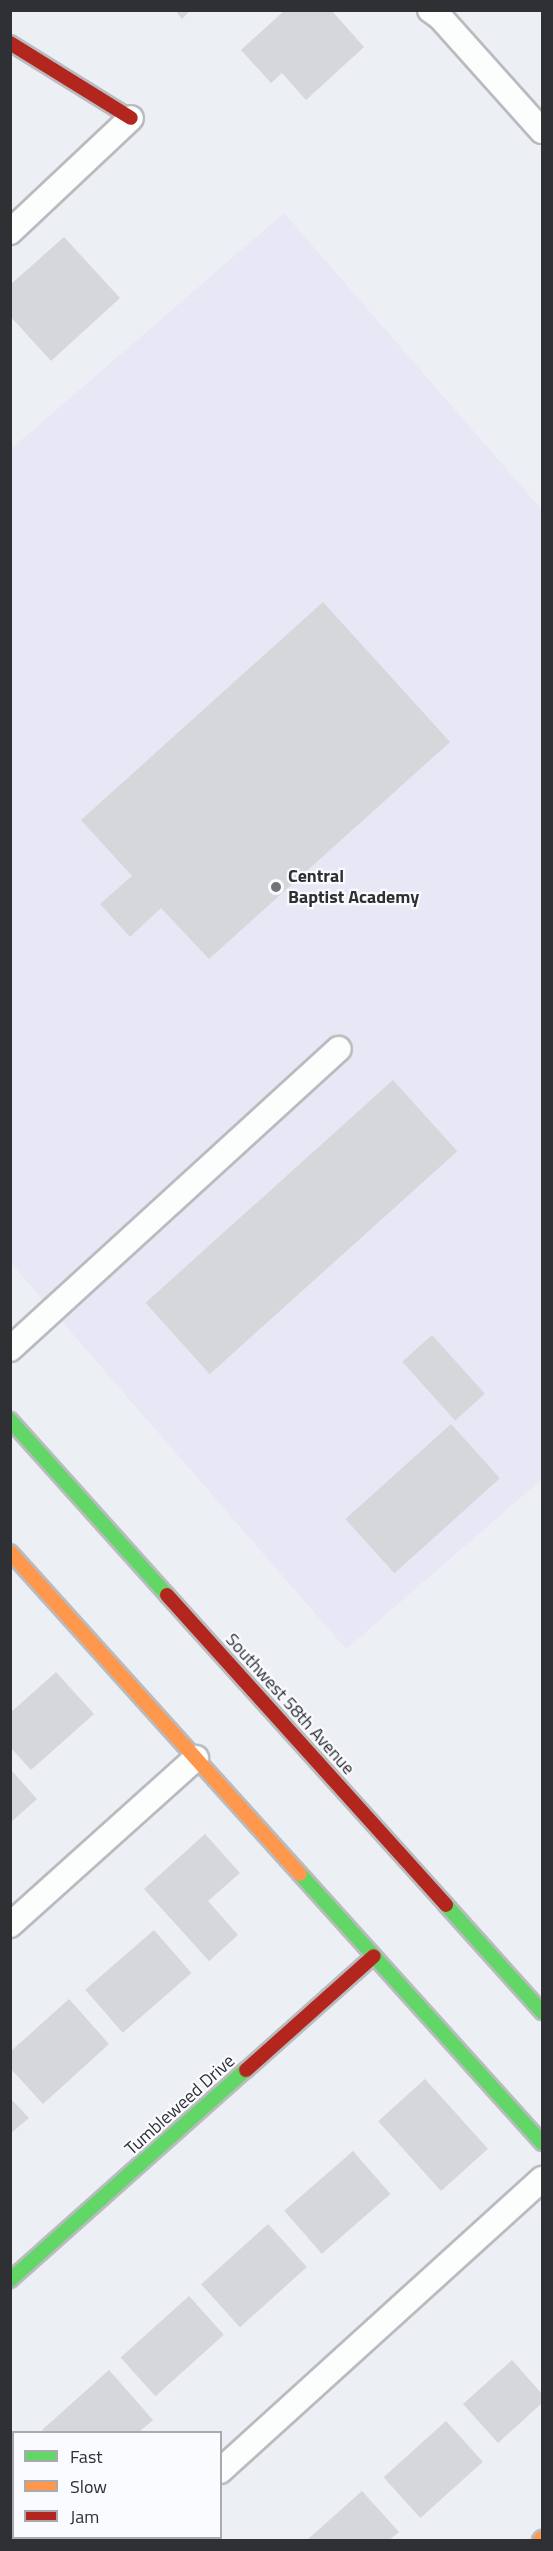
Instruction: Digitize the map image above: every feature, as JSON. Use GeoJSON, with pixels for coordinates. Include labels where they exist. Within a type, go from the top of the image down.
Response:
{"type":"FeatureCollection","features":[{"type":"Feature","properties":{"kind":"street"},"geometry":{"type":"LineString","coordinates":[[10,43],[131,118]]}},
{"type":"Feature","properties":{"kind":"street","name":"Southwest 58th Avenue"},"geometry":{"type":"LineString","coordinates":[[10,1420],[543,2012]]}},
{"type":"Feature","properties":{"kind":"street"},"geometry":{"type":"LineString","coordinates":[[11,1554],[543,2143]]}},
{"type":"Feature","properties":{"kind":"street","name":"Tumbleweed Drive"},"geometry":{"type":"LineString","coordinates":[[10,2280],[374,1956]]}},
{"type":"Feature","properties":{"kind":"lane"},"geometry":{"type":"LineString","coordinates":[[430,10],[440,17],[543,131]]}},
{"type":"Feature","properties":{"kind":"lane"},"geometry":{"type":"LineString","coordinates":[[10,232],[131,118]]}},
{"type":"Feature","properties":{"kind":"lane"},"geometry":{"type":"LineString","coordinates":[[10,1349],[339,1049]]}},
{"type":"Feature","properties":{"kind":"lane"},"geometry":{"type":"LineString","coordinates":[[10,1925],[196,1758]]}},
{"type":"Feature","properties":{"kind":"lane"},"geometry":{"type":"LineString","coordinates":[[222,2469],[543,2179]]}},
{"type":"Feature","properties":{"kind":"shaded area","name":"Central Baptist Academy"},"geometry":{"type":"Polygon","coordinates":[[[284,213],[542,510],[542,1479],[346,1649],[11,1263],[10,450],[284,213]]]}},
{"type":"Feature","properties":{"kind":"building"},"geometry":{"type":"Polygon","coordinates":[[[175,10],[191,10],[182,19],[175,10]]]}},
{"type":"Feature","properties":{"kind":"building"},"geometry":{"type":"Polygon","coordinates":[[[285,10],[331,10],[364,47],[306,100],[282,73],[271,83],[241,50],[285,10]]]}},
{"type":"Feature","properties":{"kind":"building"},"geometry":{"type":"Polygon","coordinates":[[[64,237],[120,298],[51,361],[10,316],[10,285],[64,237]]]}},
{"type":"Feature","properties":{"kind":"building"},"geometry":{"type":"Polygon","coordinates":[[[323,602],[450,742],[209,959],[161,908],[130,937],[100,904],[132,876],[81,820],[323,602]]]}},
{"type":"Feature","properties":{"kind":"building"},"geometry":{"type":"Polygon","coordinates":[[[393,1080],[457,1151],[210,1374],[146,1303],[393,1080]]]}},
{"type":"Feature","properties":{"kind":"building"},"geometry":{"type":"Polygon","coordinates":[[[432,1335],[485,1394],[455,1420],[402,1362],[432,1335]]]}},
{"type":"Feature","properties":{"kind":"building"},"geometry":{"type":"Polygon","coordinates":[[[451,1424],[500,1478],[394,1573],[345,1519],[451,1424]]]}},
{"type":"Feature","properties":{"kind":"building"},"geometry":{"type":"Polygon","coordinates":[[[56,1672],[94,1714],[31,1770],[10,1747],[10,1713],[56,1672]]]}},
{"type":"Feature","properties":{"kind":"building"},"geometry":{"type":"Polygon","coordinates":[[[10,1769],[37,1799],[10,1823],[10,1769]]]}},
{"type":"Feature","properties":{"kind":"building"},"geometry":{"type":"Polygon","coordinates":[[[205,1834],[240,1873],[208,1901],[238,1935],[209,1961],[144,1889],[205,1834]]]}},
{"type":"Feature","properties":{"kind":"building"},"geometry":{"type":"Polygon","coordinates":[[[154,1930],[191,1973],[123,2033],[85,1990],[154,1930]]]}},
{"type":"Feature","properties":{"kind":"building"},"geometry":{"type":"Polygon","coordinates":[[[69,1999],[109,2044],[43,2104],[10,2068],[10,2052],[69,1999]]]}},
{"type":"Feature","properties":{"kind":"building"},"geometry":{"type":"Polygon","coordinates":[[[425,2079],[488,2149],[441,2191],[378,2121],[425,2079]]]}},
{"type":"Feature","properties":{"kind":"building"},"geometry":{"type":"Polygon","coordinates":[[[10,2098],[29,2118],[10,2134],[10,2098]]]}},
{"type":"Feature","properties":{"kind":"building"},"geometry":{"type":"Polygon","coordinates":[[[353,2151],[390,2194],[322,2254],[284,2211],[353,2151]]]}},
{"type":"Feature","properties":{"kind":"building"},"geometry":{"type":"Polygon","coordinates":[[[268,2224],[307,2267],[240,2327],[201,2284],[268,2224]]]}},
{"type":"Feature","properties":{"kind":"building"},"geometry":{"type":"Polygon","coordinates":[[[189,2296],[224,2335],[155,2396],[121,2358],[189,2296]]]}},
{"type":"Feature","properties":{"kind":"building"},"geometry":{"type":"Polygon","coordinates":[[[512,2360],[542,2394],[542,2403],[498,2443],[463,2404],[512,2360]]]}},
{"type":"Feature","properties":{"kind":"building"},"geometry":{"type":"Polygon","coordinates":[[[109,2370],[153,2420],[140,2431],[42,2430],[109,2370]]]}},
{"type":"Feature","properties":{"kind":"building"},"geometry":{"type":"Polygon","coordinates":[[[446,2421],[483,2462],[420,2518],[384,2477],[446,2421]]]}},
{"type":"Feature","properties":{"kind":"building"},"geometry":{"type":"Polygon","coordinates":[[[10,2456],[12,2456],[12,2530],[10,2530],[10,2456]]]}},
{"type":"Feature","properties":{"kind":"building"},"geometry":{"type":"Polygon","coordinates":[[[362,2491],[399,2532],[389,2540],[307,2540],[362,2491]]]}},
{"type":"Feature","properties":{"kind":"traffic: fast"},"geometry":{"type":"LineString","coordinates":[[10,1420],[167,1595]]}},
{"type":"Feature","properties":{"kind":"traffic: fast"},"geometry":{"type":"LineString","coordinates":[[300,1874],[542,2143]]}},
{"type":"Feature","properties":{"kind":"traffic: fast"},"geometry":{"type":"LineString","coordinates":[[446,1905],[542,2012]]}},
{"type":"Feature","properties":{"kind":"traffic: fast"},"geometry":{"type":"LineString","coordinates":[[10,2280],[246,2070]]}},
{"type":"Feature","properties":{"kind":"traffic: slow"},"geometry":{"type":"LineString","coordinates":[[10,1552],[300,1874]]}},
{"type":"Feature","properties":{"kind":"traffic: jam"},"geometry":{"type":"LineString","coordinates":[[10,43],[131,118]]}},
{"type":"Feature","properties":{"kind":"traffic: jam"},"geometry":{"type":"LineString","coordinates":[[167,1595],[446,1905]]}},
{"type":"Feature","properties":{"kind":"traffic: jam"},"geometry":{"type":"LineString","coordinates":[[246,2070],[374,1956]]}},
{"type":"Feature","properties":{"kind":"place","name":"Central Baptist Academy"},"geometry":{"type":"Point","coordinates":[276,887]}}]}
